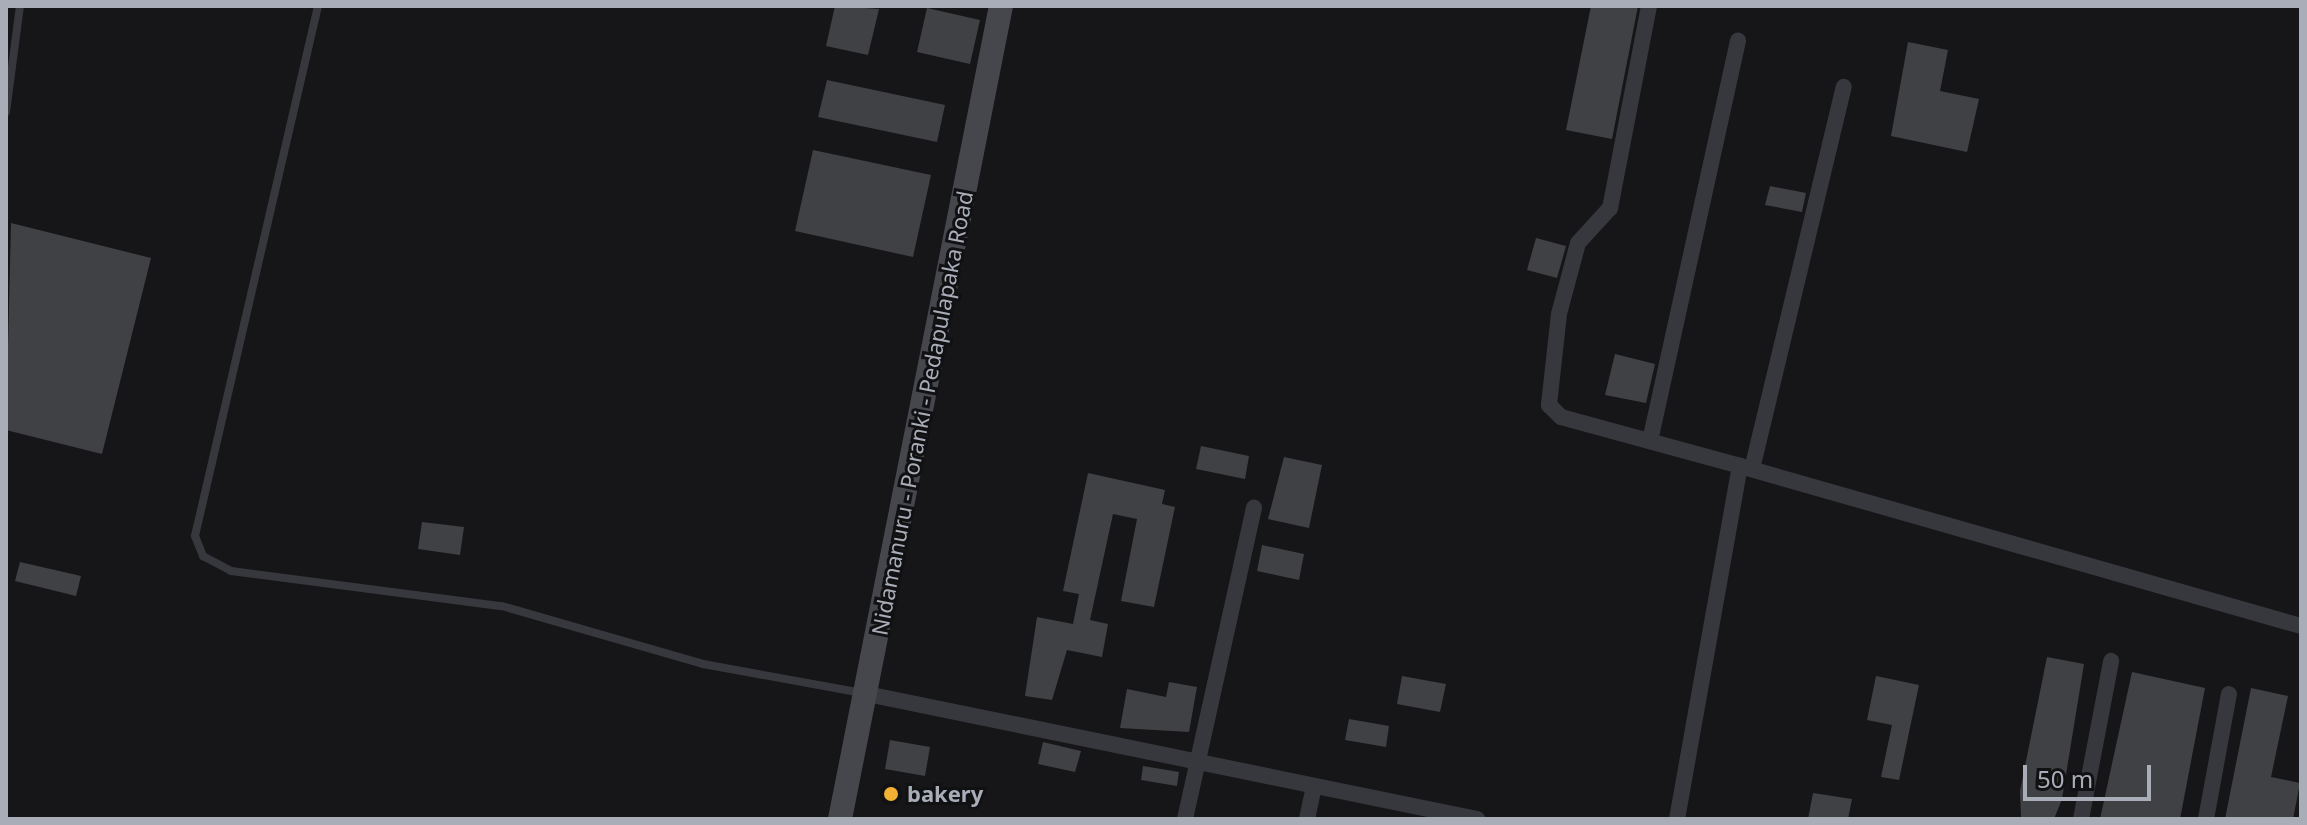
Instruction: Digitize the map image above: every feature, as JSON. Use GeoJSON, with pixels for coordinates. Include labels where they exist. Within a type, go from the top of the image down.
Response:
{"type":"FeatureCollection","features":[{"type":"Feature","properties":{"kind":"main road","name":"Nidamanuru - Poranki - Pedapulapaka Road"},"geometry":{"type":"LineString","coordinates":[[840,819],[1001,6]]}},
{"type":"Feature","properties":{"kind":"street"},"geometry":{"type":"LineString","coordinates":[[1649,6],[1610,208],[1578,243],[1546,376],[1553,414],[2301,626]]}},
{"type":"Feature","properties":{"kind":"street"},"geometry":{"type":"LineString","coordinates":[[1650,441],[1738,41]]}},
{"type":"Feature","properties":{"kind":"street"},"geometry":{"type":"LineString","coordinates":[[1677,819],[1746,468],[1844,87]]}},
{"type":"Feature","properties":{"kind":"street"},"geometry":{"type":"LineString","coordinates":[[1185,819],[1254,508]]}},
{"type":"Feature","properties":{"kind":"street"},"geometry":{"type":"LineString","coordinates":[[2081,819],[2111,661]]}},
{"type":"Feature","properties":{"kind":"street"},"geometry":{"type":"LineString","coordinates":[[867,694],[1477,819]]}},
{"type":"Feature","properties":{"kind":"street"},"geometry":{"type":"LineString","coordinates":[[2206,819],[2229,694]]}},
{"type":"Feature","properties":{"kind":"street"},"geometry":{"type":"LineString","coordinates":[[1307,819],[1314,786]]}},
{"type":"Feature","properties":{"kind":"lane"},"geometry":{"type":"LineString","coordinates":[[6,112],[20,6]]}},
{"type":"Feature","properties":{"kind":"lane"},"geometry":{"type":"LineString","coordinates":[[318,6],[195,536],[203,556],[231,571],[502,606],[703,664],[867,694]]}},
{"type":"Feature","properties":{"kind":"building"},"geometry":{"type":"Polygon","coordinates":[[[835,6],[879,9],[868,55],[826,46],[835,6]]]}},
{"type":"Feature","properties":{"kind":"building"},"geometry":{"type":"Polygon","coordinates":[[[1591,6],[1638,6],[1612,139],[1566,130],[1591,6]]]}},
{"type":"Feature","properties":{"kind":"building"},"geometry":{"type":"Polygon","coordinates":[[[927,8],[980,20],[970,64],[917,52],[927,8]]]}},
{"type":"Feature","properties":{"kind":"building"},"geometry":{"type":"Polygon","coordinates":[[[1908,42],[1948,50],[1940,91],[1979,99],[1967,152],[1891,136],[1908,42]]]}},
{"type":"Feature","properties":{"kind":"building"},"geometry":{"type":"Polygon","coordinates":[[[827,80],[945,105],[937,142],[818,117],[827,80]]]}},
{"type":"Feature","properties":{"kind":"building"},"geometry":{"type":"Polygon","coordinates":[[[813,150],[931,175],[913,257],[795,231],[813,150]]]}},
{"type":"Feature","properties":{"kind":"building"},"geometry":{"type":"Polygon","coordinates":[[[1770,186],[1806,193],[1802,212],[1765,205],[1770,186]]]}},
{"type":"Feature","properties":{"kind":"building"},"geometry":{"type":"Polygon","coordinates":[[[11,223],[151,258],[102,454],[6,430],[11,223]]]}},
{"type":"Feature","properties":{"kind":"building"},"geometry":{"type":"Polygon","coordinates":[[[1536,238],[1566,246],[1557,278],[1527,270],[1536,238]]]}},
{"type":"Feature","properties":{"kind":"building"},"geometry":{"type":"Polygon","coordinates":[[[1615,354],[1655,364],[1646,403],[1605,395],[1615,354]]]}},
{"type":"Feature","properties":{"kind":"building"},"geometry":{"type":"Polygon","coordinates":[[[1201,446],[1249,456],[1245,479],[1196,469],[1201,446]]]}},
{"type":"Feature","properties":{"kind":"building"},"geometry":{"type":"Polygon","coordinates":[[[1284,457],[1322,465],[1309,528],[1268,519],[1284,457]]]}},
{"type":"Feature","properties":{"kind":"building"},"geometry":{"type":"Polygon","coordinates":[[[1088,473],[1165,490],[1162,504],[1175,507],[1154,607],[1121,601],[1137,519],[1113,514],[1090,620],[1108,624],[1102,657],[1067,650],[1052,700],[1025,696],[1037,617],[1073,624],[1079,594],[1063,591],[1088,473]]]}},
{"type":"Feature","properties":{"kind":"building"},"geometry":{"type":"Polygon","coordinates":[[[422,522],[464,527],[460,555],[418,549],[422,522]]]}},
{"type":"Feature","properties":{"kind":"building"},"geometry":{"type":"Polygon","coordinates":[[[1262,545],[1304,554],[1299,580],[1257,571],[1262,545]]]}},
{"type":"Feature","properties":{"kind":"building"},"geometry":{"type":"Polygon","coordinates":[[[20,562],[81,576],[76,596],[15,581],[20,562]]]}},
{"type":"Feature","properties":{"kind":"building"},"geometry":{"type":"Polygon","coordinates":[[[2047,657],[2084,664],[2062,799],[2054,819],[2030,819],[2021,817],[2020,791],[2047,657]]]}},
{"type":"Feature","properties":{"kind":"building"},"geometry":{"type":"Polygon","coordinates":[[[2132,672],[2205,688],[2180,819],[2100,819],[2132,672]]]}},
{"type":"Feature","properties":{"kind":"building"},"geometry":{"type":"Polygon","coordinates":[[[1402,676],[1446,684],[1440,712],[1397,704],[1402,676]]]}},
{"type":"Feature","properties":{"kind":"building"},"geometry":{"type":"Polygon","coordinates":[[[1876,676],[1919,685],[1899,780],[1881,777],[1892,725],[1867,720],[1876,676]]]}},
{"type":"Feature","properties":{"kind":"building"},"geometry":{"type":"Polygon","coordinates":[[[1169,682],[1197,687],[1189,732],[1120,728],[1127,689],[1166,697],[1169,682]]]}},
{"type":"Feature","properties":{"kind":"building"},"geometry":{"type":"Polygon","coordinates":[[[2251,688],[2288,696],[2271,777],[2300,783],[2293,819],[2225,819],[2251,688]]]}},
{"type":"Feature","properties":{"kind":"building"},"geometry":{"type":"Polygon","coordinates":[[[1349,719],[1389,726],[1386,747],[1345,740],[1349,719]]]}},
{"type":"Feature","properties":{"kind":"building"},"geometry":{"type":"Polygon","coordinates":[[[890,740],[930,747],[925,776],[885,769],[890,740]]]}},
{"type":"Feature","properties":{"kind":"building"},"geometry":{"type":"Polygon","coordinates":[[[1043,742],[1081,751],[1075,772],[1038,764],[1043,742]]]}},
{"type":"Feature","properties":{"kind":"building"},"geometry":{"type":"Polygon","coordinates":[[[1143,766],[1179,772],[1177,786],[1141,780],[1143,766]]]}},
{"type":"Feature","properties":{"kind":"building"},"geometry":{"type":"Polygon","coordinates":[[[1813,793],[1852,799],[1848,819],[1808,819],[1813,793]]]}},
{"type":"Feature","properties":{"kind":"place","name":"bakery"},"geometry":{"type":"Point","coordinates":[891,794]}}]}
